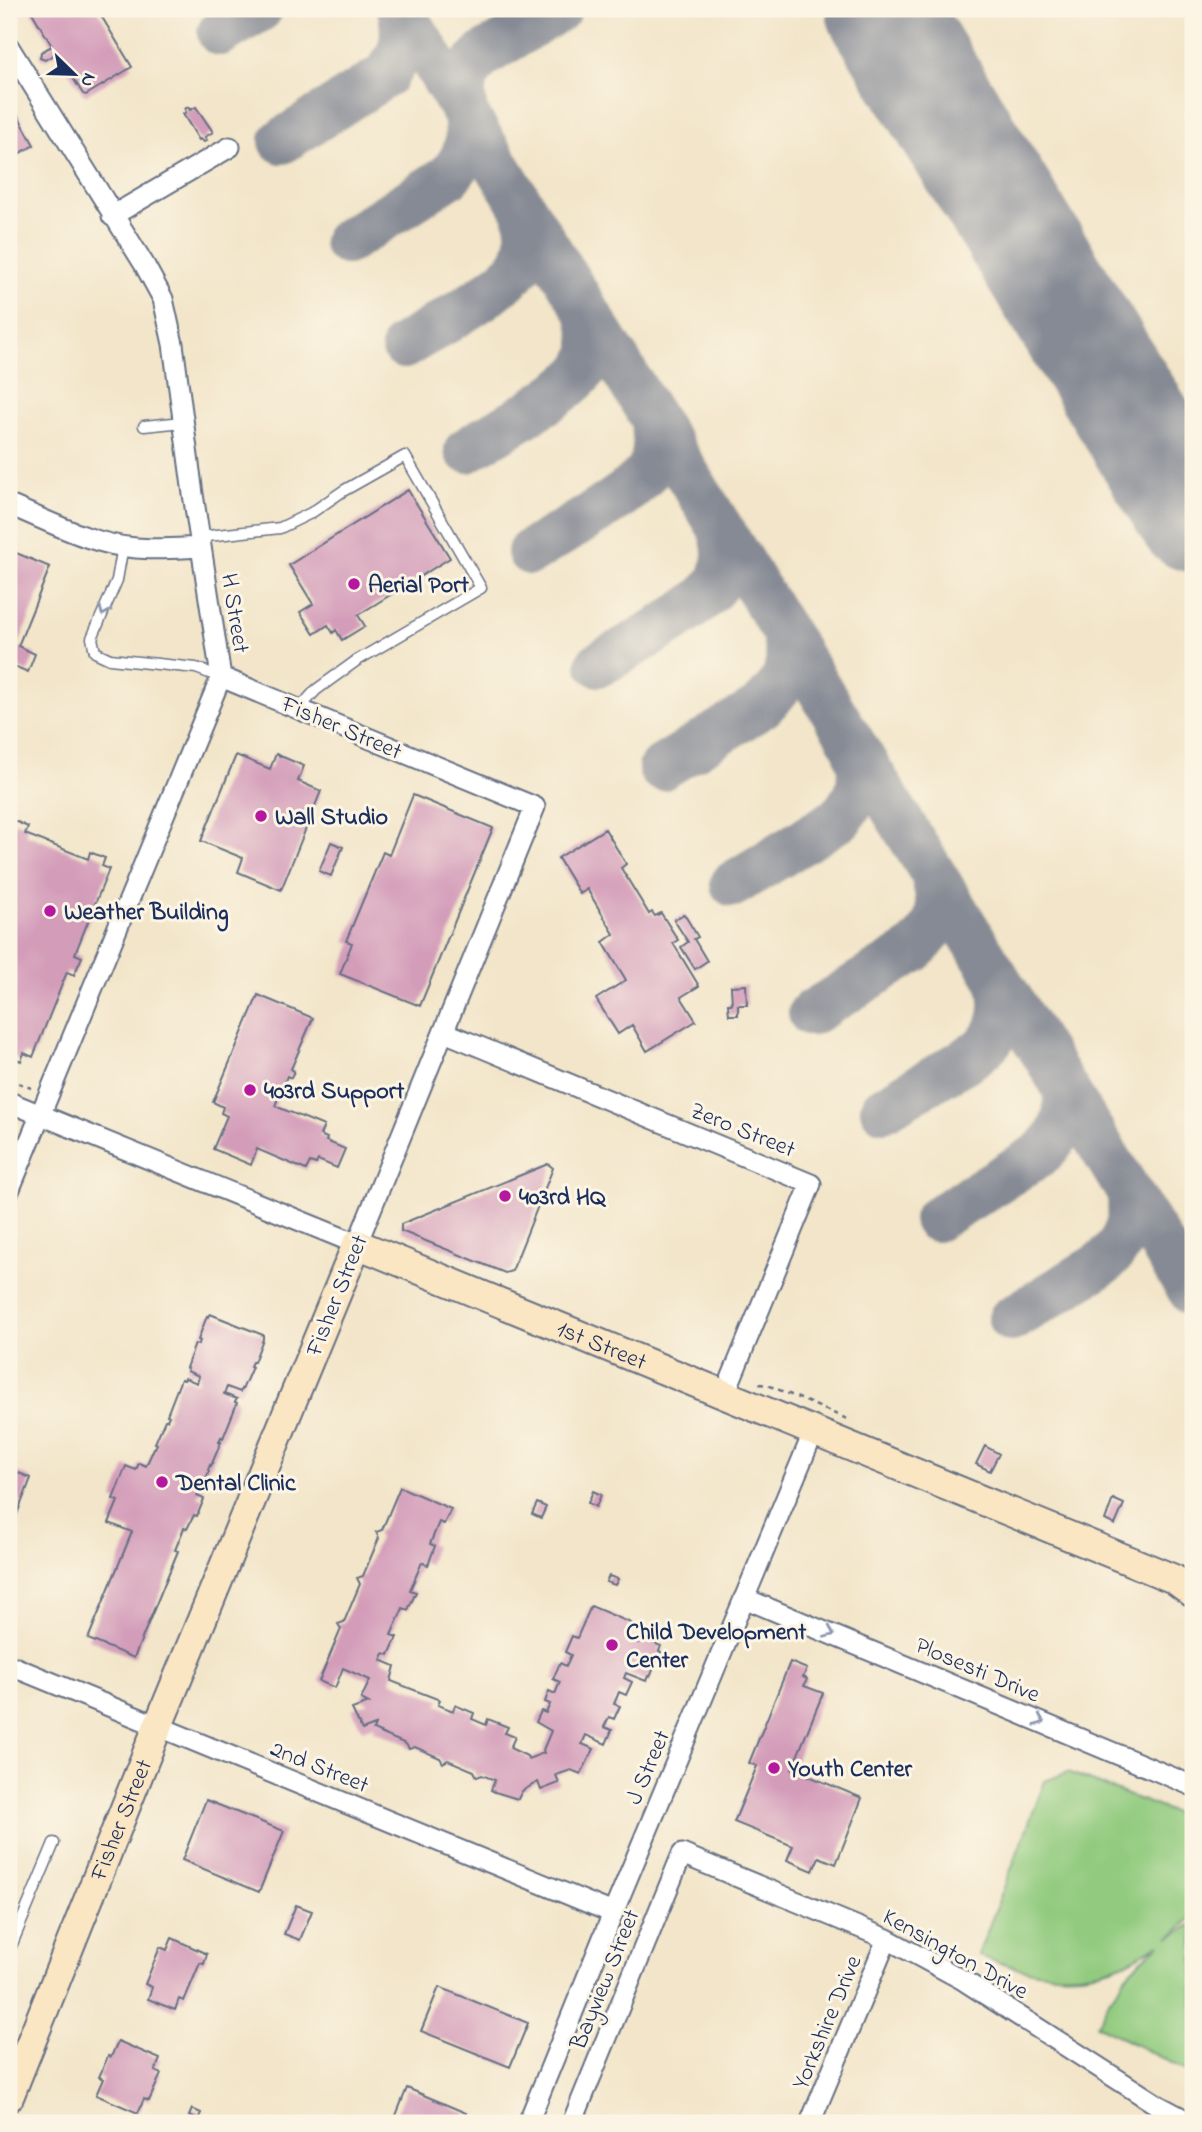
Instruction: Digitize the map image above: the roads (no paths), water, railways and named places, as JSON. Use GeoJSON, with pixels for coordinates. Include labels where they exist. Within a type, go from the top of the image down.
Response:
{"type":"FeatureCollection","features":[{"type":"Feature","properties":{"kind":"street","name":"H Street"},"geometry":{"type":"LineString","coordinates":[[9,47],[163,299],[173,344],[221,677],[9,1191]]}},
{"type":"Feature","properties":{"kind":"street"},"geometry":{"type":"LineString","coordinates":[[112,216],[230,146]]}},
{"type":"Feature","properties":{"kind":"street"},"geometry":{"type":"LineString","coordinates":[[9,505],[77,533],[123,546],[136,548],[200,542]]}},
{"type":"Feature","properties":{"kind":"street","name":"Fisher Street"},"geometry":{"type":"LineString","coordinates":[[9,2097],[158,1726],[358,1244],[535,807],[221,677]]}},
{"type":"Feature","properties":{"kind":"street","name":"Zero Street"},"geometry":{"type":"LineString","coordinates":[[444,1032],[811,1184],[724,1396]]}},
{"type":"Feature","properties":{"kind":"street","name":"1st Street"},"geometry":{"type":"LineString","coordinates":[[9,1102],[1174,1579],[1193,1593]]}},
{"type":"Feature","properties":{"kind":"street","name":"J Street"},"geometry":{"type":"LineString","coordinates":[[528,2123],[612,1913],[814,1432]]}},
{"type":"Feature","properties":{"kind":"street","name":"Plosesti Drive"},"geometry":{"type":"LineString","coordinates":[[744,1598],[1193,1786]]}},
{"type":"Feature","properties":{"kind":"street","name":"2nd Street"},"geometry":{"type":"LineString","coordinates":[[9,1665],[612,1913]]}},
{"type":"Feature","properties":{"kind":"street","name":"Kensington Drive"},"geometry":{"type":"LineString","coordinates":[[682,1854],[887,1939],[963,1980],[1159,2106],[1191,2123]]}},
{"type":"Feature","properties":{"kind":"street","name":"Bayview Street"},"geometry":{"type":"LineString","coordinates":[[572,2123],[682,1854]]}},
{"type":"Feature","properties":{"kind":"street","name":"Yorkshire Drive"},"geometry":{"type":"LineString","coordinates":[[810,2123],[887,1939]]}},
{"type":"Feature","properties":{"kind":"lane"},"geometry":{"type":"LineString","coordinates":[[144,426],[183,422]]}},
{"type":"Feature","properties":{"kind":"lane"},"geometry":{"type":"LineString","coordinates":[[200,542],[279,528],[311,513],[343,491],[405,456],[481,588],[356,661],[316,690],[299,709]]}},
{"type":"Feature","properties":{"kind":"lane"},"geometry":{"type":"LineString","coordinates":[[123,546],[117,580],[92,638],[95,652],[110,659],[196,668],[221,677]]}},
{"type":"Feature","properties":{"kind":"lane"},"geometry":{"type":"LineString","coordinates":[[9,1951],[54,1843]]}},
{"type":"Feature","properties":{"kind":"place","name":"Aerial Port"},"geometry":{"type":"Point","coordinates":[354,584]}},
{"type":"Feature","properties":{"kind":"place","name":"Wall Studio"},"geometry":{"type":"Point","coordinates":[261,816]}},
{"type":"Feature","properties":{"kind":"place","name":"Weather Building"},"geometry":{"type":"Point","coordinates":[50,911]}},
{"type":"Feature","properties":{"kind":"place","name":"403rd Support"},"geometry":{"type":"Point","coordinates":[250,1090]}},
{"type":"Feature","properties":{"kind":"place","name":"403rd HQ"},"geometry":{"type":"Point","coordinates":[505,1196]}},
{"type":"Feature","properties":{"kind":"place","name":"Dental Clinic"},"geometry":{"type":"Point","coordinates":[162,1482]}},
{"type":"Feature","properties":{"kind":"place","name":"Child Development Center"},"geometry":{"type":"Point","coordinates":[612,1645]}},
{"type":"Feature","properties":{"kind":"place","name":"Youth Center"},"geometry":{"type":"Point","coordinates":[774,1768]}}]}
